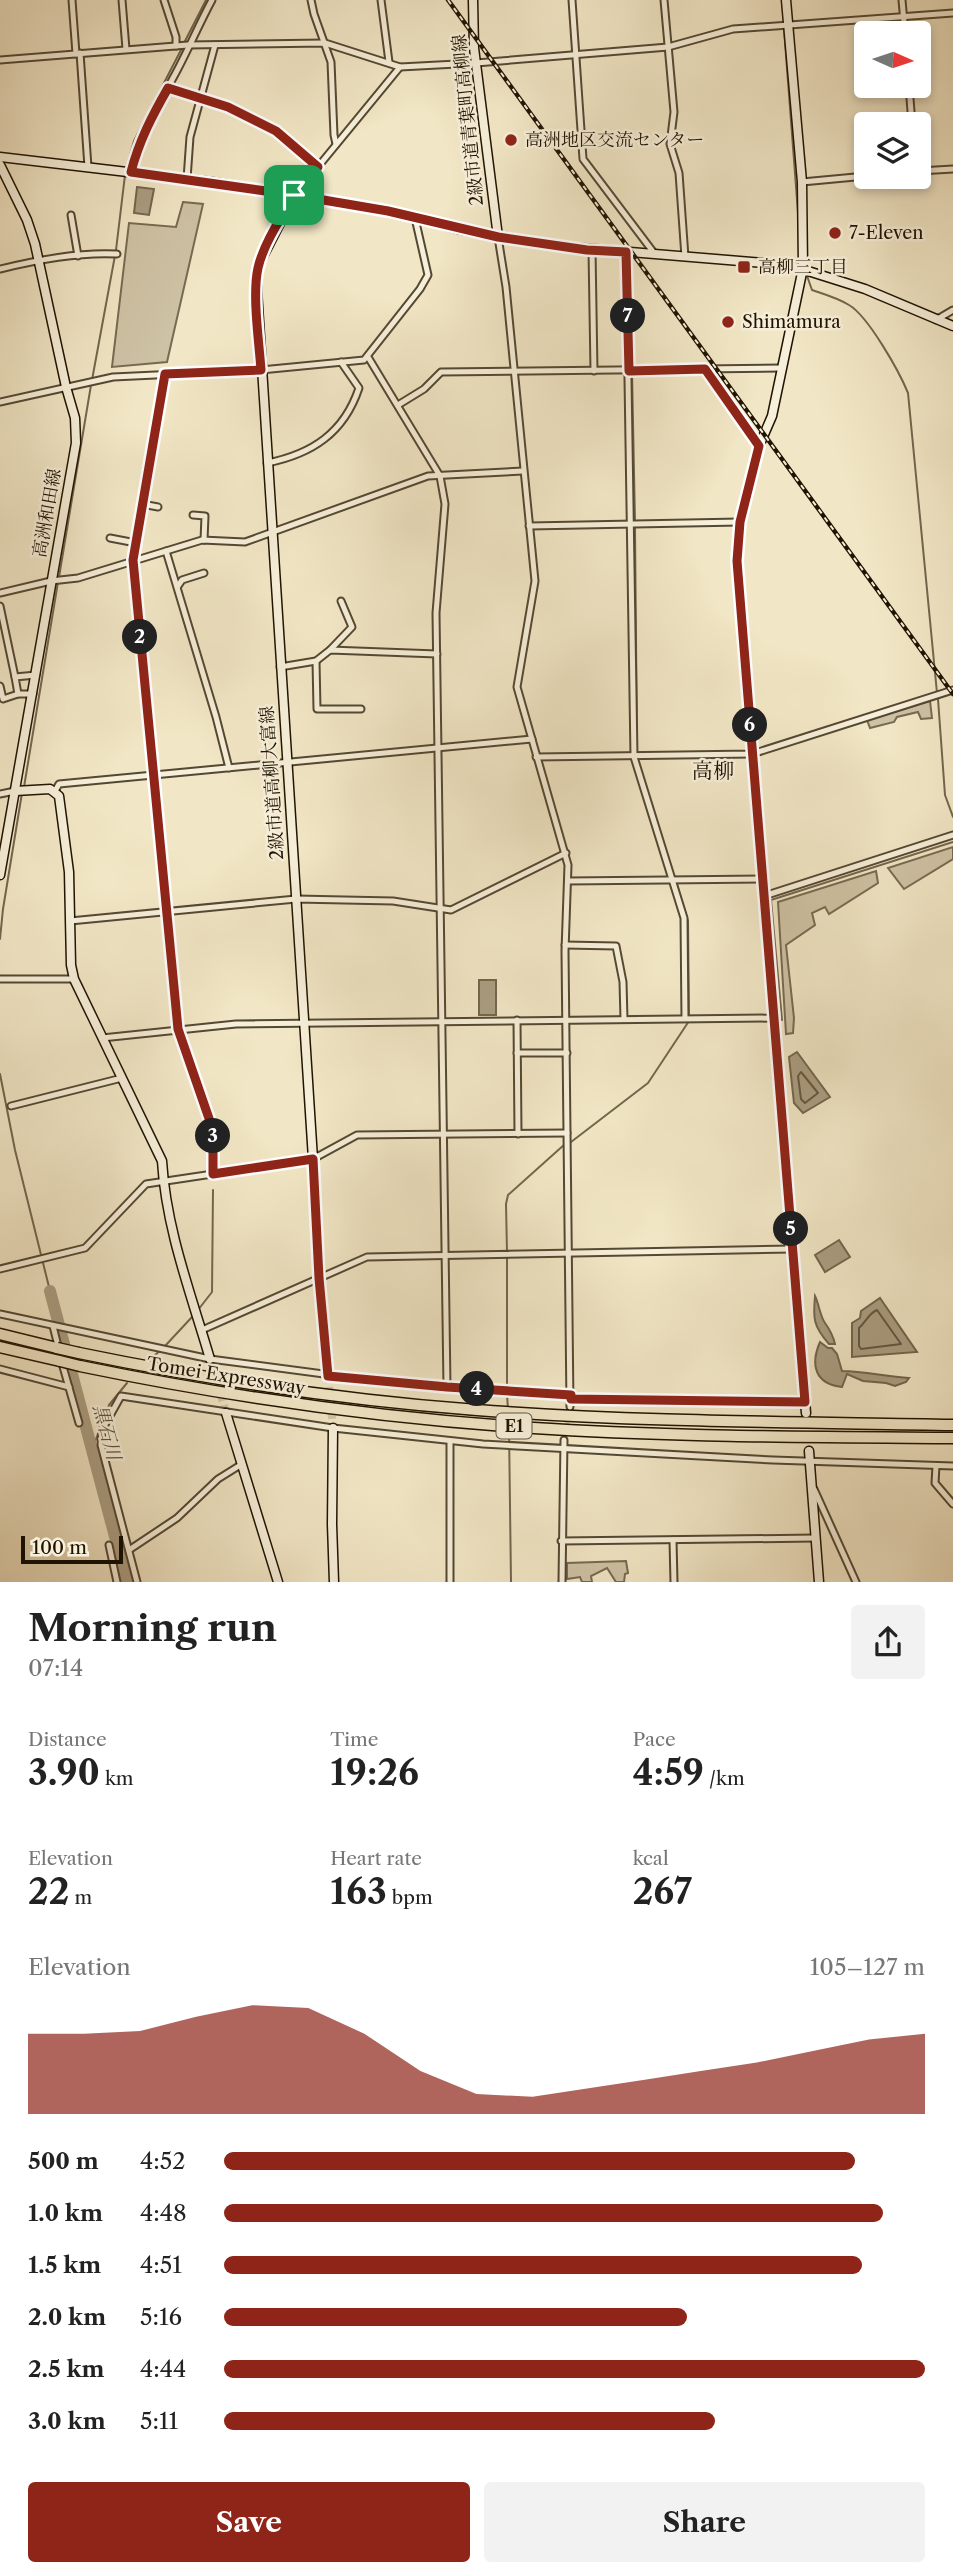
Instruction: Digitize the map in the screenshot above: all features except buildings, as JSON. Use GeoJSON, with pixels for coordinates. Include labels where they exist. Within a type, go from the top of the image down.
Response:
{"type":"FeatureCollection","features":[{"type":"Feature","properties":{"kind":"highway","name":"Tomei Expressway"},"geometry":{"type":"LineString","coordinates":[[0,1334],[79,1353],[255,1384],[475,1410],[683,1420],[953,1425]]}},
{"type":"Feature","properties":{"kind":"highway","name":"Tomei Expressway"},"geometry":{"type":"LineString","coordinates":[[0,1347],[80,1366],[253,1397],[390,1415],[629,1433],[953,1438]]}},
{"type":"Feature","properties":{"kind":"street"},"geometry":{"type":"LineString","coordinates":[[72,0],[88,167]]}},
{"type":"Feature","properties":{"kind":"street"},"geometry":{"type":"LineString","coordinates":[[122,0],[126,49]]}},
{"type":"Feature","properties":{"kind":"street"},"geometry":{"type":"LineString","coordinates":[[164,0],[176,37],[176,46]]}},
{"type":"Feature","properties":{"kind":"street"},"geometry":{"type":"LineString","coordinates":[[131,172],[143,133],[212,0]]}},
{"type":"Feature","properties":{"kind":"street"},"geometry":{"type":"LineString","coordinates":[[311,0],[331,62],[334,135],[337,144]]}},
{"type":"Feature","properties":{"kind":"street"},"geometry":{"type":"LineString","coordinates":[[381,0],[389,62]]}},
{"type":"Feature","properties":{"kind":"street","name":"2級市道青葉町高柳線"},"geometry":{"type":"LineString","coordinates":[[473,0],[476,63],[498,237]]}},
{"type":"Feature","properties":{"kind":"street"},"geometry":{"type":"LineString","coordinates":[[572,0],[583,159],[654,254]]}},
{"type":"Feature","properties":{"kind":"street"},"geometry":{"type":"LineString","coordinates":[[664,0],[674,112],[670,144],[679,173],[685,257]]}},
{"type":"Feature","properties":{"kind":"street"},"geometry":{"type":"LineString","coordinates":[[786,0],[802,182],[803,268],[772,416],[759,446],[740,522],[737,561],[806,1413]]}},
{"type":"Feature","properties":{"kind":"street"},"geometry":{"type":"LineString","coordinates":[[902,0],[904,21]]}},
{"type":"Feature","properties":{"kind":"street"},"geometry":{"type":"LineString","coordinates":[[0,60],[188,45],[325,43],[400,67],[668,47],[733,29],[953,13]]}},
{"type":"Feature","properties":{"kind":"street"},"geometry":{"type":"LineString","coordinates":[[187,179],[190,137],[215,45]]}},
{"type":"Feature","properties":{"kind":"street"},"geometry":{"type":"LineString","coordinates":[[294,195],[400,67]]}},
{"type":"Feature","properties":{"kind":"street"},"geometry":{"type":"LineString","coordinates":[[168,88],[228,107],[276,131],[318,167]]}},
{"type":"Feature","properties":{"kind":"street"},"geometry":{"type":"LineString","coordinates":[[0,156],[294,195],[388,211],[498,237],[592,250],[759,262],[803,268],[865,289],[953,326]]}},
{"type":"Feature","properties":{"kind":"street","name":"高洲和田線"},"geometry":{"type":"LineString","coordinates":[[0,165],[27,220],[39,260],[75,418],[76,443],[0,875]]}},
{"type":"Feature","properties":{"kind":"street"},"geometry":{"type":"LineString","coordinates":[[931,170],[953,169]]}},
{"type":"Feature","properties":{"kind":"street"},"geometry":{"type":"LineString","coordinates":[[802,182],[854,177]]}},
{"type":"Feature","properties":{"kind":"street","name":"2級市道高柳大富線"},"geometry":{"type":"LineString","coordinates":[[294,195],[258,266],[257,290],[319,1278],[328,1376]]}},
{"type":"Feature","properties":{"kind":"street"},"geometry":{"type":"LineString","coordinates":[[71,215],[78,256]]}},
{"type":"Feature","properties":{"kind":"street"},"geometry":{"type":"LineString","coordinates":[[0,402],[113,377],[261,370],[364,360],[428,275],[415,218]]}},
{"type":"Feature","properties":{"kind":"street"},"geometry":{"type":"LineString","coordinates":[[498,237],[506,287],[535,581],[517,687],[566,852],[568,881],[565,945],[570,1407]]}},
{"type":"Feature","properties":{"kind":"street"},"geometry":{"type":"LineString","coordinates":[[592,250],[594,371]]}},
{"type":"Feature","properties":{"kind":"street"},"geometry":{"type":"LineString","coordinates":[[626,252],[634,757],[684,918],[685,1018]]}},
{"type":"Feature","properties":{"kind":"street"},"geometry":{"type":"LineString","coordinates":[[0,268],[39,260],[117,254]]}},
{"type":"Feature","properties":{"kind":"street"},"geometry":{"type":"LineString","coordinates":[[936,320],[953,310]]}},
{"type":"Feature","properties":{"kind":"street"},"geometry":{"type":"LineString","coordinates":[[368,357],[440,475],[445,504],[436,613],[447,1387]]}},
{"type":"Feature","properties":{"kind":"street"},"geometry":{"type":"LineString","coordinates":[[267,463],[303,454],[329,436],[345,417],[355,402],[359,388],[341,362]]}},
{"type":"Feature","properties":{"kind":"street"},"geometry":{"type":"LineString","coordinates":[[398,405],[424,388],[441,372],[782,368]]}},
{"type":"Feature","properties":{"kind":"street"},"geometry":{"type":"LineString","coordinates":[[705,369],[759,446]]}},
{"type":"Feature","properties":{"kind":"street"},"geometry":{"type":"LineString","coordinates":[[165,374],[133,560],[178,1029],[213,1130],[213,1174]]}},
{"type":"Feature","properties":{"kind":"street"},"geometry":{"type":"LineString","coordinates":[[0,593],[51,581],[78,578],[204,540],[245,542],[428,476],[523,471]]}},
{"type":"Feature","properties":{"kind":"street"},"geometry":{"type":"LineString","coordinates":[[142,504],[158,507]]}},
{"type":"Feature","properties":{"kind":"street"},"geometry":{"type":"LineString","coordinates":[[193,515],[205,516],[204,540]]}},
{"type":"Feature","properties":{"kind":"street"},"geometry":{"type":"LineString","coordinates":[[529,526],[740,522]]}},
{"type":"Feature","properties":{"kind":"street"},"geometry":{"type":"LineString","coordinates":[[110,538],[136,543]]}},
{"type":"Feature","properties":{"kind":"street"},"geometry":{"type":"LineString","coordinates":[[166,551],[229,768]]}},
{"type":"Feature","properties":{"kind":"street"},"geometry":{"type":"LineString","coordinates":[[178,586],[181,580],[204,573]]}},
{"type":"Feature","properties":{"kind":"street"},"geometry":{"type":"LineString","coordinates":[[280,667],[316,661],[352,627],[341,601]]}},
{"type":"Feature","properties":{"kind":"street"},"geometry":{"type":"LineString","coordinates":[[0,606],[18,694]]}},
{"type":"Feature","properties":{"kind":"street"},"geometry":{"type":"LineString","coordinates":[[330,650],[437,654]]}},
{"type":"Feature","properties":{"kind":"street"},"geometry":{"type":"LineString","coordinates":[[316,661],[317,709],[361,709]]}},
{"type":"Feature","properties":{"kind":"street"},"geometry":{"type":"LineString","coordinates":[[16,677],[36,674]]}},
{"type":"Feature","properties":{"kind":"street"},"geometry":{"type":"LineString","coordinates":[[0,686],[1,700],[18,694],[33,694]]}},
{"type":"Feature","properties":{"kind":"street"},"geometry":{"type":"LineString","coordinates":[[537,758],[752,754],[953,690]]}},
{"type":"Feature","properties":{"kind":"street"},"geometry":{"type":"LineString","coordinates":[[55,791],[59,784],[532,739]]}},
{"type":"Feature","properties":{"kind":"street"},"geometry":{"type":"LineString","coordinates":[[0,794],[50,789],[59,796],[69,872],[71,965],[74,979],[162,1161],[163,1181],[174,1235],[210,1359]]}},
{"type":"Feature","properties":{"kind":"street"},"geometry":{"type":"LineString","coordinates":[[764,896],[953,835]]}},
{"type":"Feature","properties":{"kind":"street"},"geometry":{"type":"LineString","coordinates":[[69,921],[296,899],[393,901],[451,910],[566,852]]}},
{"type":"Feature","properties":{"kind":"street"},"geometry":{"type":"LineString","coordinates":[[568,881],[762,879]]}},
{"type":"Feature","properties":{"kind":"street"},"geometry":{"type":"LineString","coordinates":[[565,945],[616,946],[623,982],[624,1019]]}},
{"type":"Feature","properties":{"kind":"street"},"geometry":{"type":"LineString","coordinates":[[2,979],[74,979]]}},
{"type":"Feature","properties":{"kind":"street"},"geometry":{"type":"LineString","coordinates":[[103,1038],[236,1024],[774,1018]]}},
{"type":"Feature","properties":{"kind":"street"},"geometry":{"type":"LineString","coordinates":[[517,1020],[518,1134]]}},
{"type":"Feature","properties":{"kind":"street"},"geometry":{"type":"LineString","coordinates":[[517,1053],[567,1053]]}},
{"type":"Feature","properties":{"kind":"street"},"geometry":{"type":"LineString","coordinates":[[11,1106],[122,1078]]}},
{"type":"Feature","properties":{"kind":"street"},"geometry":{"type":"LineString","coordinates":[[0,1269],[85,1248],[146,1184],[313,1159],[356,1135],[567,1133]]}},
{"type":"Feature","properties":{"kind":"street"},"geometry":{"type":"LineString","coordinates":[[202,1330],[367,1256],[793,1250]]}},
{"type":"Feature","properties":{"kind":"street"},"geometry":{"type":"LineString","coordinates":[[0,1314],[210,1359],[328,1376],[571,1397],[805,1402]]}},
{"type":"Feature","properties":{"kind":"street"},"geometry":{"type":"LineString","coordinates":[[54,1326],[79,1423]]}},
{"type":"Feature","properties":{"kind":"street"},"geometry":{"type":"LineString","coordinates":[[0,1369],[69,1387]]}},
{"type":"Feature","properties":{"kind":"street"},"geometry":{"type":"LineString","coordinates":[[137,1582],[101,1445],[102,1430],[121,1396],[333,1428],[450,1441],[562,1450],[809,1456],[953,1466]]}},
{"type":"Feature","properties":{"kind":"street"},"geometry":{"type":"LineString","coordinates":[[226,1413],[278,1582]]}},
{"type":"Feature","properties":{"kind":"street"},"geometry":{"type":"LineString","coordinates":[[333,1428],[334,1582]]}},
{"type":"Feature","properties":{"kind":"street"},"geometry":{"type":"LineString","coordinates":[[562,1582],[564,1440]]}},
{"type":"Feature","properties":{"kind":"street"},"geometry":{"type":"LineString","coordinates":[[450,1441],[450,1582]]}},
{"type":"Feature","properties":{"kind":"street"},"geometry":{"type":"LineString","coordinates":[[809,1456],[820,1582]]}},
{"type":"Feature","properties":{"kind":"street"},"geometry":{"type":"LineString","coordinates":[[129,1550],[177,1518],[218,1479],[242,1464]]}},
{"type":"Feature","properties":{"kind":"street"},"geometry":{"type":"LineString","coordinates":[[936,1466],[934,1483],[953,1504]]}},
{"type":"Feature","properties":{"kind":"street"},"geometry":{"type":"LineString","coordinates":[[812,1489],[856,1582]]}},
{"type":"Feature","properties":{"kind":"street"},"geometry":{"type":"LineString","coordinates":[[561,1541],[816,1538]]}},
{"type":"Feature","properties":{"kind":"street"},"geometry":{"type":"LineString","coordinates":[[673,1540],[674,1582]]}},
{"type":"Feature","properties":{"kind":"street"},"geometry":{"type":"LineString","coordinates":[[109,1545],[117,1582]]}},
{"type":"Feature","properties":{"kind":"shaded area"},"geometry":{"type":"Polygon","coordinates":[[[183,202],[203,204],[167,362],[112,367],[129,223],[176,227],[183,202]]]}},
{"type":"Feature","properties":{"kind":"shaded area"},"geometry":{"type":"Polygon","coordinates":[[[930,701],[932,718],[921,719],[918,712],[870,728],[867,720],[930,701]]]}},
{"type":"Feature","properties":{"kind":"shaded area"},"geometry":{"type":"Polygon","coordinates":[[[953,847],[953,859],[904,889],[888,868],[953,847]]]}},
{"type":"Feature","properties":{"kind":"shaded area"},"geometry":{"type":"Polygon","coordinates":[[[876,871],[878,883],[829,914],[825,907],[812,913],[815,925],[786,945],[794,1018],[793,1033],[786,1034],[778,902],[876,871]]]}},
{"type":"Feature","properties":{"kind":"shaded area"},"geometry":{"type":"Polygon","coordinates":[[[626,1561],[628,1573],[625,1574],[624,1582],[616,1582],[607,1568],[591,1576],[592,1582],[582,1582],[580,1577],[567,1579],[567,1563],[626,1561]]]}},
{"type":"Feature","properties":{"kind":"water"},"geometry":{"type":"Polygon","coordinates":[[[137,187],[154,189],[149,215],[134,213],[137,187]]]}},
{"type":"Feature","properties":{"kind":"water"},"geometry":{"type":"Polygon","coordinates":[[[479,980],[496,980],[496,1015],[479,1015],[479,980]]]}},
{"type":"Feature","properties":{"kind":"water"},"geometry":{"type":"Polygon","coordinates":[[[797,1052],[830,1097],[803,1113],[794,1103],[789,1057],[797,1052]]]}},
{"type":"Feature","properties":{"kind":"water"},"geometry":{"type":"Polygon","coordinates":[[[839,1240],[850,1257],[825,1272],[815,1255],[839,1240]]]}},
{"type":"Feature","properties":{"kind":"water"},"geometry":{"type":"Polygon","coordinates":[[[815,1296],[835,1344],[829,1344],[817,1327],[814,1316],[815,1296]]]}},
{"type":"Feature","properties":{"kind":"water"},"geometry":{"type":"Polygon","coordinates":[[[880,1298],[917,1352],[852,1357],[852,1323],[860,1318],[861,1311],[880,1298]]]}},
{"type":"Feature","properties":{"kind":"water"},"geometry":{"type":"Polygon","coordinates":[[[820,1342],[837,1354],[842,1371],[909,1378],[895,1386],[863,1381],[847,1374],[842,1387],[833,1385],[821,1378],[815,1366],[820,1342]]]}},
{"type":"Feature","properties":{"kind":"waterway"},"geometry":{"type":"LineString","coordinates":[[184,43],[206,0]]}},
{"type":"Feature","properties":{"kind":"waterway"},"geometry":{"type":"LineString","coordinates":[[782,0],[784,23]]}},
{"type":"Feature","properties":{"kind":"waterway"},"geometry":{"type":"LineString","coordinates":[[784,29],[799,226]]}},
{"type":"Feature","properties":{"kind":"waterway"},"geometry":{"type":"LineString","coordinates":[[126,169],[134,141],[182,48]]}},
{"type":"Feature","properties":{"kind":"waterway"},"geometry":{"type":"LineString","coordinates":[[92,380],[116,250],[125,175]]}},
{"type":"Feature","properties":{"kind":"waterway"},"geometry":{"type":"LineString","coordinates":[[806,273],[812,290],[845,303],[865,320],[890,358],[908,393],[937,693]]}},
{"type":"Feature","properties":{"kind":"waterway"},"geometry":{"type":"LineString","coordinates":[[631,331],[632,367]]}},
{"type":"Feature","properties":{"kind":"waterway"},"geometry":{"type":"LineString","coordinates":[[632,373],[635,521]]}},
{"type":"Feature","properties":{"kind":"waterway"},"geometry":{"type":"LineString","coordinates":[[59,577],[91,385]]}},
{"type":"Feature","properties":{"kind":"waterway"},"geometry":{"type":"LineString","coordinates":[[635,527],[637,752]]}},
{"type":"Feature","properties":{"kind":"waterway"},"geometry":{"type":"LineString","coordinates":[[24,787],[58,582]]}},
{"type":"Feature","properties":{"kind":"waterway"},"geometry":{"type":"LineString","coordinates":[[938,699],[945,795],[953,817]]}},
{"type":"Feature","properties":{"kind":"waterway"},"geometry":{"type":"LineString","coordinates":[[0,939],[22,793]]}},
{"type":"Feature","properties":{"kind":"waterway"},"geometry":{"type":"LineString","coordinates":[[777,1020],[782,1020],[771,900],[953,842]]}},
{"type":"Feature","properties":{"kind":"waterway"},"geometry":{"type":"LineString","coordinates":[[571,1142],[648,1083],[689,1021],[688,921],[677,885]]}},
{"type":"Feature","properties":{"kind":"waterway"},"geometry":{"type":"LineString","coordinates":[[0,1074],[15,1150],[50,1291]]}},
{"type":"Feature","properties":{"kind":"waterway"},"geometry":{"type":"LineString","coordinates":[[507,1252],[508,1195],[565,1144]]}},
{"type":"Feature","properties":{"kind":"waterway"},"geometry":{"type":"LineString","coordinates":[[198,1310],[212,1292],[213,1190]]}},
{"type":"Feature","properties":{"kind":"waterway"},"geometry":{"type":"LineString","coordinates":[[507,1258],[507,1389]]}},
{"type":"Feature","properties":{"kind":"waterway","name":"黒石川"},"geometry":{"type":"LineString","coordinates":[[50,1291],[127,1582]]}},
{"type":"Feature","properties":{"kind":"waterway"},"geometry":{"type":"LineString","coordinates":[[165,1346],[192,1317]]}},
{"type":"Feature","properties":{"kind":"waterway"},"geometry":{"type":"LineString","coordinates":[[155,1355],[161,1350]]}},
{"type":"Feature","properties":{"kind":"waterway"},"geometry":{"type":"LineString","coordinates":[[93,1447],[109,1405],[127,1383]]}},
{"type":"Feature","properties":{"kind":"waterway"},"geometry":{"type":"LineString","coordinates":[[507,1394],[508,1410]]}},
{"type":"Feature","properties":{"kind":"waterway"},"geometry":{"type":"LineString","coordinates":[[509,1429],[511,1582]]}},
{"type":"Feature","properties":{"kind":"tunnel"},"geometry":{"type":"LineString","coordinates":[[210,1359],[226,1413]]}},
{"type":"Feature","properties":{"kind":"tunnel"},"geometry":{"type":"LineString","coordinates":[[328,1375],[333,1428]]}},
{"type":"Feature","properties":{"kind":"tunnel"},"geometry":{"type":"LineString","coordinates":[[564,1440],[570,1407]]}},
{"type":"Feature","properties":{"kind":"railway"},"geometry":{"type":"LineString","coordinates":[[448,0],[953,694]]}},
{"type":"Feature","properties":{"kind":"place","name":"高洲地区交流センター"},"geometry":{"type":"Point","coordinates":[511,140]}},
{"type":"Feature","properties":{"kind":"place","name":"7-Eleven"},"geometry":{"type":"Point","coordinates":[835,233]}},
{"type":"Feature","properties":{"kind":"place","name":"高柳三丁目"},"geometry":{"type":"Point","coordinates":[744,267]}},
{"type":"Feature","properties":{"kind":"place","name":"Shimamura"},"geometry":{"type":"Point","coordinates":[728,322]}},
{"type":"Feature","properties":{"kind":"district","name":"高柳"},"geometry":{"type":"Point","coordinates":[713,770]}},
{"type":"Feature","properties":{"kind":"route"},"geometry":{"type":"LineString","coordinates":[[294,195],[131,172],[149,121],[168,88],[228,107],[276,131],[318,167],[294,195],[258,266],[261,370],[165,374],[133,560],[178,1029],[213,1130],[213,1174],[313,1159],[319,1278],[328,1376],[571,1395],[571,1399],[805,1402],[737,561],[740,522],[759,446],[705,369],[629,371],[626,252],[587,250],[498,237],[388,211],[294,195]]}}]}
